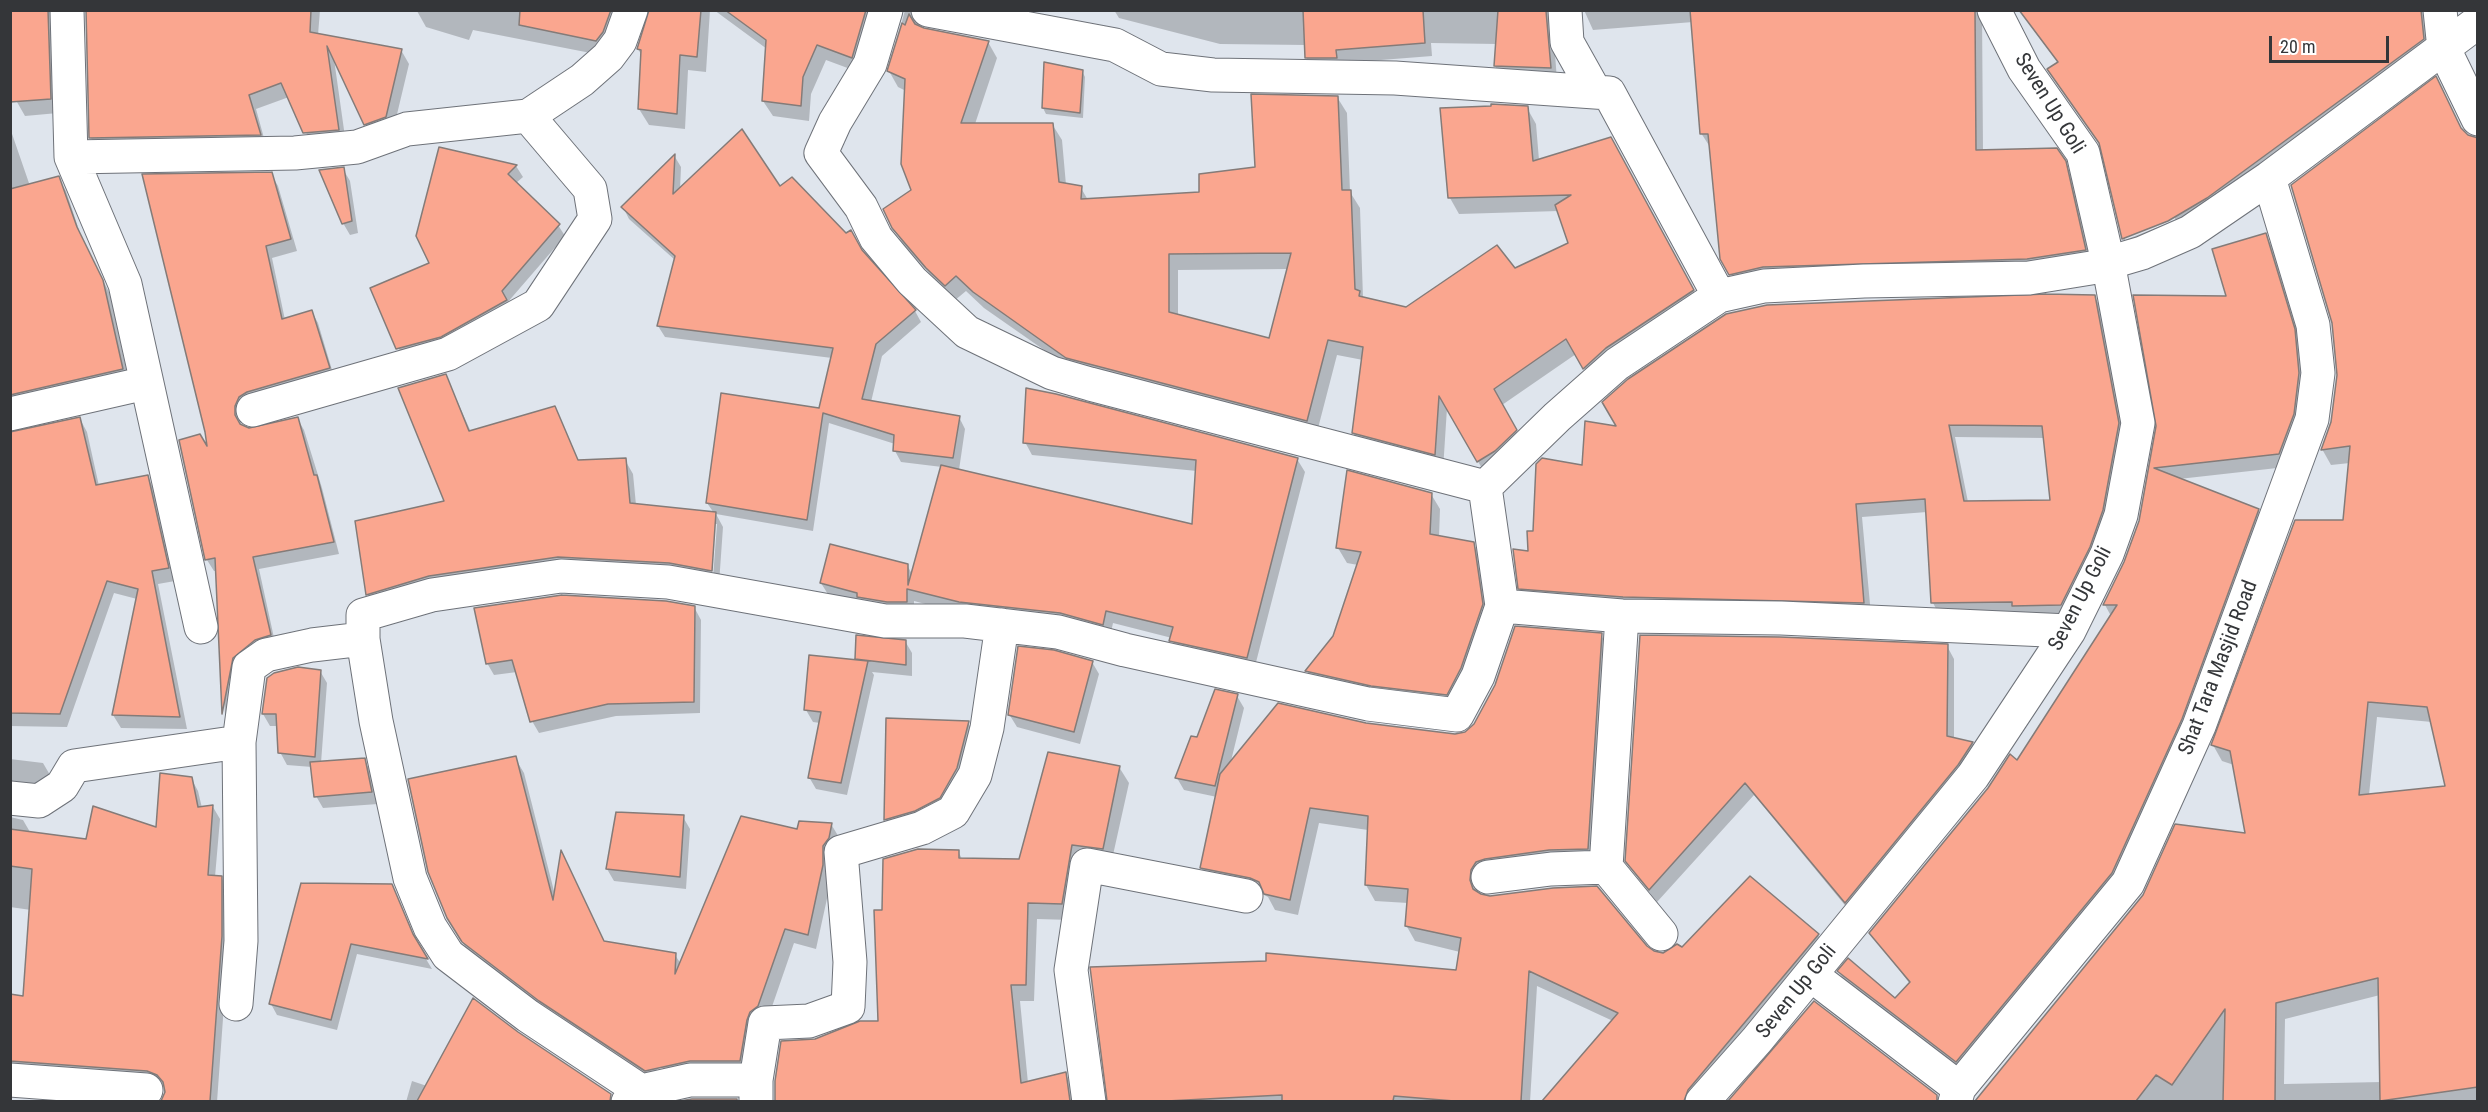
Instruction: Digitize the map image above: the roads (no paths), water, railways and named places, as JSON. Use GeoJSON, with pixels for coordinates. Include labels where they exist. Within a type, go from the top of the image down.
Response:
{"type":"FeatureCollection","features":[{"type":"Feature","properties":{"kind":"street"},"geometry":{"type":"LineString","coordinates":[[67,10],[71,157],[125,285],[201,627]]}},
{"type":"Feature","properties":{"kind":"street"},"geometry":{"type":"LineString","coordinates":[[71,157],[295,153],[357,147],[407,129],[528,116],[582,80],[608,57],[620,41],[631,10]]}},
{"type":"Feature","properties":{"kind":"street"},"geometry":{"type":"LineString","coordinates":[[886,10],[870,64],[835,122],[821,153],[861,207],[876,238],[912,281],[967,332],[1052,373],[1485,487]]}},
{"type":"Feature","properties":{"kind":"street"},"geometry":{"type":"LineString","coordinates":[[928,10],[1115,45],[1161,69],[1213,75],[1395,78],[1609,93],[1719,296]]}},
{"type":"Feature","properties":{"kind":"street"},"geometry":{"type":"LineString","coordinates":[[1565,10],[1567,42],[1595,92]]}},
{"type":"Feature","properties":{"kind":"street","name":"Seven Up Goli"},"geometry":{"type":"LineString","coordinates":[[1702,1101],[1811,975],[1973,776],[2069,631],[2107,554],[2121,515],[2138,423],[2108,262],[2083,153],[2024,69],[1994,10]]}},
{"type":"Feature","properties":{"kind":"street"},"geometry":{"type":"LineString","coordinates":[[2440,10],[2444,49],[2478,119]]}},
{"type":"Feature","properties":{"kind":"street"},"geometry":{"type":"LineString","coordinates":[[1485,487],[1557,417],[1617,364],[1719,296],[1764,286],[1864,281],[2029,278],[2108,262],[2142,252],[2190,232],[2269,178],[2478,22]]}},
{"type":"Feature","properties":{"kind":"street"},"geometry":{"type":"LineString","coordinates":[[253,410],[448,354],[538,305],[595,219],[590,189],[528,116]]}},
{"type":"Feature","properties":{"kind":"street","name":"Shat Tara Masjid Road"},"geometry":{"type":"LineString","coordinates":[[1958,1094],[2128,883],[2199,726],[2312,419],[2318,373],[2313,325],[2269,178]]}},
{"type":"Feature","properties":{"kind":"street"},"geometry":{"type":"LineString","coordinates":[[10,414],[146,383]]}},
{"type":"Feature","properties":{"kind":"street"},"geometry":{"type":"LineString","coordinates":[[1002,625],[987,728],[975,775],[953,812],[922,828],[842,852],[850,962],[848,1007],[809,1021],[765,1023],[756,1091],[690,1080],[635,1096],[448,955],[430,927],[410,878],[376,722],[363,639],[363,615],[432,595],[561,576],[668,582],[885,621],[965,621],[1002,625],[1058,632],[1125,650],[1368,704],[1457,715],[1478,676],[1502,606],[1485,487]]}},
{"type":"Feature","properties":{"kind":"street"},"geometry":{"type":"LineString","coordinates":[[1502,606],[1622,616],[1781,618],[2069,631]]}},
{"type":"Feature","properties":{"kind":"street"},"geometry":{"type":"LineString","coordinates":[[1622,616],[1606,867],[1661,933]]}},
{"type":"Feature","properties":{"kind":"street"},"geometry":{"type":"LineString","coordinates":[[236,1004],[240,941],[238,742],[249,667],[266,655],[312,645],[363,639]]}},
{"type":"Feature","properties":{"kind":"street"},"geometry":{"type":"LineString","coordinates":[[10,798],[39,801],[62,786],[74,766],[238,742]]}},
{"type":"Feature","properties":{"kind":"street"},"geometry":{"type":"LineString","coordinates":[[1089,1101],[1071,970],[1087,865],[1246,896]]}},
{"type":"Feature","properties":{"kind":"street"},"geometry":{"type":"LineString","coordinates":[[1488,877],[1551,869],[1606,867]]}},
{"type":"Feature","properties":{"kind":"street"},"geometry":{"type":"LineString","coordinates":[[1811,975],[1958,1094]]}},
{"type":"Feature","properties":{"kind":"street"},"geometry":{"type":"LineString","coordinates":[[10,1080],[146,1090]]}}]}
